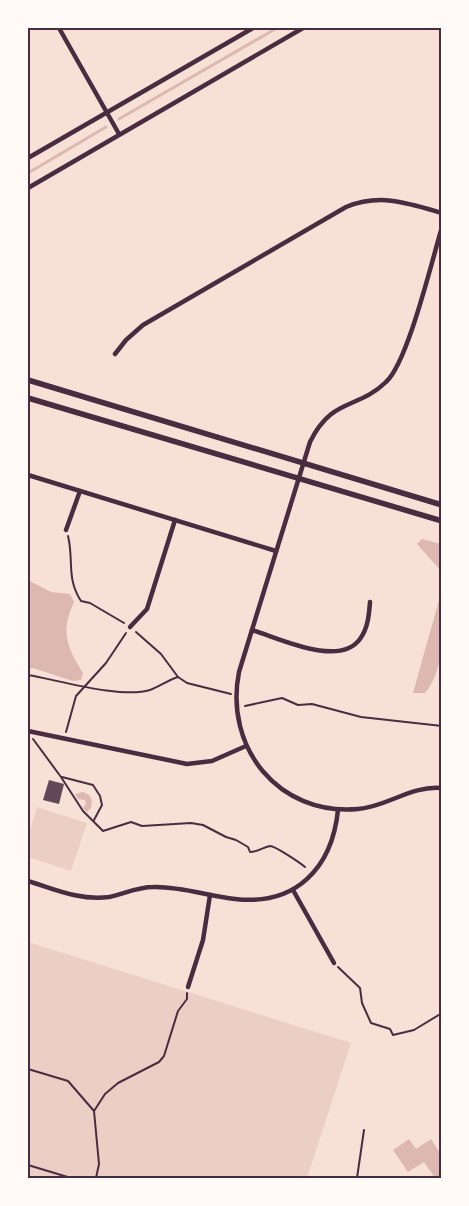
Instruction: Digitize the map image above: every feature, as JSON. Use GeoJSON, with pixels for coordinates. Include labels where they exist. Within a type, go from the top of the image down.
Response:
{"type":"FeatureCollection","features":[{"type":"Feature","properties":{"kind":"street"},"geometry":{"type":"LineString","coordinates":[[59,28],[119,134]]}},
{"type":"Feature","properties":{"kind":"street"},"geometry":{"type":"LineString","coordinates":[[28,158],[253,28]]}},
{"type":"Feature","properties":{"kind":"street"},"geometry":{"type":"LineString","coordinates":[[28,188],[303,28]]}},
{"type":"Feature","properties":{"kind":"street"},"geometry":{"type":"LineString","coordinates":[[115,354],[126,340],[143,325],[346,207],[368,200],[387,198],[442,213]]}},
{"type":"Feature","properties":{"kind":"street"},"geometry":{"type":"LineString","coordinates":[[442,227],[403,354],[393,375],[377,389],[339,407],[325,418],[316,430],[297,480],[239,672],[236,695],[236,711],[246,746],[262,772],[288,793],[307,803],[338,810],[373,806],[417,789],[442,788]]}},
{"type":"Feature","properties":{"kind":"street"},"geometry":{"type":"LineString","coordinates":[[28,380],[442,505]]}},
{"type":"Feature","properties":{"kind":"street"},"geometry":{"type":"LineString","coordinates":[[28,398],[442,522]]}},
{"type":"Feature","properties":{"kind":"street"},"geometry":{"type":"LineString","coordinates":[[28,475],[276,551]]}},
{"type":"Feature","properties":{"kind":"street"},"geometry":{"type":"LineString","coordinates":[[66,530],[80,491]]}},
{"type":"Feature","properties":{"kind":"street"},"geometry":{"type":"LineString","coordinates":[[130,627],[147,609],[175,520]]}},
{"type":"Feature","properties":{"kind":"street"},"geometry":{"type":"LineString","coordinates":[[252,630],[321,651],[341,652],[360,639],[368,622],[370,602]]}},
{"type":"Feature","properties":{"kind":"street"},"geometry":{"type":"LineString","coordinates":[[28,731],[186,764],[212,760],[246,746]]}},
{"type":"Feature","properties":{"kind":"street"},"geometry":{"type":"LineString","coordinates":[[28,881],[89,898],[109,897],[152,887],[250,900],[262,899],[293,890],[313,873],[323,861],[336,832],[338,810]]}},
{"type":"Feature","properties":{"kind":"street"},"geometry":{"type":"LineString","coordinates":[[293,890],[334,963]]}},
{"type":"Feature","properties":{"kind":"street"},"geometry":{"type":"LineString","coordinates":[[188,987],[202,940],[210,895]]}},
{"type":"Feature","properties":{"kind":"path"},"geometry":{"type":"LineString","coordinates":[[66,530],[72,552],[69,566],[74,589],[81,601],[116,616],[160,654],[178,677],[187,683],[236,695]]}},
{"type":"Feature","properties":{"kind":"path"},"geometry":{"type":"LineString","coordinates":[[63,737],[76,696],[106,663],[130,627]]}},
{"type":"Feature","properties":{"kind":"path"},"geometry":{"type":"LineString","coordinates":[[28,675],[111,691],[136,692],[150,690],[178,677]]}},
{"type":"Feature","properties":{"kind":"path"},"geometry":{"type":"LineString","coordinates":[[236,711],[250,704],[282,698],[298,704],[312,704],[361,717],[442,726]]}},
{"type":"Feature","properties":{"kind":"path"},"geometry":{"type":"LineString","coordinates":[[28,731],[62,777],[83,811],[103,831],[131,822],[142,826],[191,823],[203,825],[226,838],[236,840],[248,847],[250,852],[256,852],[268,846],[276,847],[305,867]]}},
{"type":"Feature","properties":{"kind":"path"},"geometry":{"type":"LineString","coordinates":[[62,777],[93,786],[100,796],[102,805],[94,820]]}},
{"type":"Feature","properties":{"kind":"path"},"geometry":{"type":"LineString","coordinates":[[334,963],[360,988],[362,1004],[371,1023],[390,1029],[393,1035],[414,1030],[442,1013]]}},
{"type":"Feature","properties":{"kind":"path"},"geometry":{"type":"LineString","coordinates":[[94,1111],[105,1094],[118,1083],[160,1062],[164,1056],[178,1011],[187,999],[188,987]]}},
{"type":"Feature","properties":{"kind":"path"},"geometry":{"type":"LineString","coordinates":[[28,1069],[68,1081],[94,1111],[99,1164],[96,1178]]}},
{"type":"Feature","properties":{"kind":"path"},"geometry":{"type":"LineString","coordinates":[[357,1178],[364,1130]]}},
{"type":"Feature","properties":{"kind":"path"},"geometry":{"type":"LineString","coordinates":[[28,1165],[71,1178]]}},
{"type":"Feature","properties":{"kind":"shaded area"},"geometry":{"type":"Polygon","coordinates":[[[422,539],[441,544],[441,571],[417,544],[422,539]]]}},
{"type":"Feature","properties":{"kind":"shaded area"},"geometry":{"type":"Polygon","coordinates":[[[28,580],[51,592],[70,594],[74,602],[67,622],[67,639],[69,647],[83,673],[81,680],[73,681],[33,668],[28,669],[28,580]]]}},
{"type":"Feature","properties":{"kind":"shaded area"},"geometry":{"type":"Polygon","coordinates":[[[441,593],[442,646],[437,671],[425,693],[413,693],[441,593]]]}},
{"type":"Feature","properties":{"kind":"shaded area"},"geometry":{"type":"Polygon","coordinates":[[[83,792],[89,795],[92,800],[91,808],[87,812],[83,808],[86,804],[85,800],[78,799],[75,794],[83,792]]]}},
{"type":"Feature","properties":{"kind":"shaded area"},"geometry":{"type":"Polygon","coordinates":[[[37,807],[87,823],[71,871],[28,857],[28,837],[37,807]]]}},
{"type":"Feature","properties":{"kind":"shaded area"},"geometry":{"type":"Polygon","coordinates":[[[28,942],[351,1043],[307,1178],[28,1178],[28,942]]]}},
{"type":"Feature","properties":{"kind":"shaded area"},"geometry":{"type":"Polygon","coordinates":[[[409,1139],[416,1149],[431,1139],[441,1155],[441,1176],[435,1178],[424,1162],[408,1172],[393,1150],[409,1139]]]}},
{"type":"Feature","properties":{"kind":"building"},"geometry":{"type":"Polygon","coordinates":[[[49,780],[64,784],[59,804],[43,800],[49,780]]]}},
{"type":"Feature","properties":{"kind":"waterway"},"geometry":{"type":"LineString","coordinates":[[119,119],[277,28]]}},
{"type":"Feature","properties":{"kind":"waterway"},"geometry":{"type":"LineString","coordinates":[[28,173],[106,127]]}}]}
